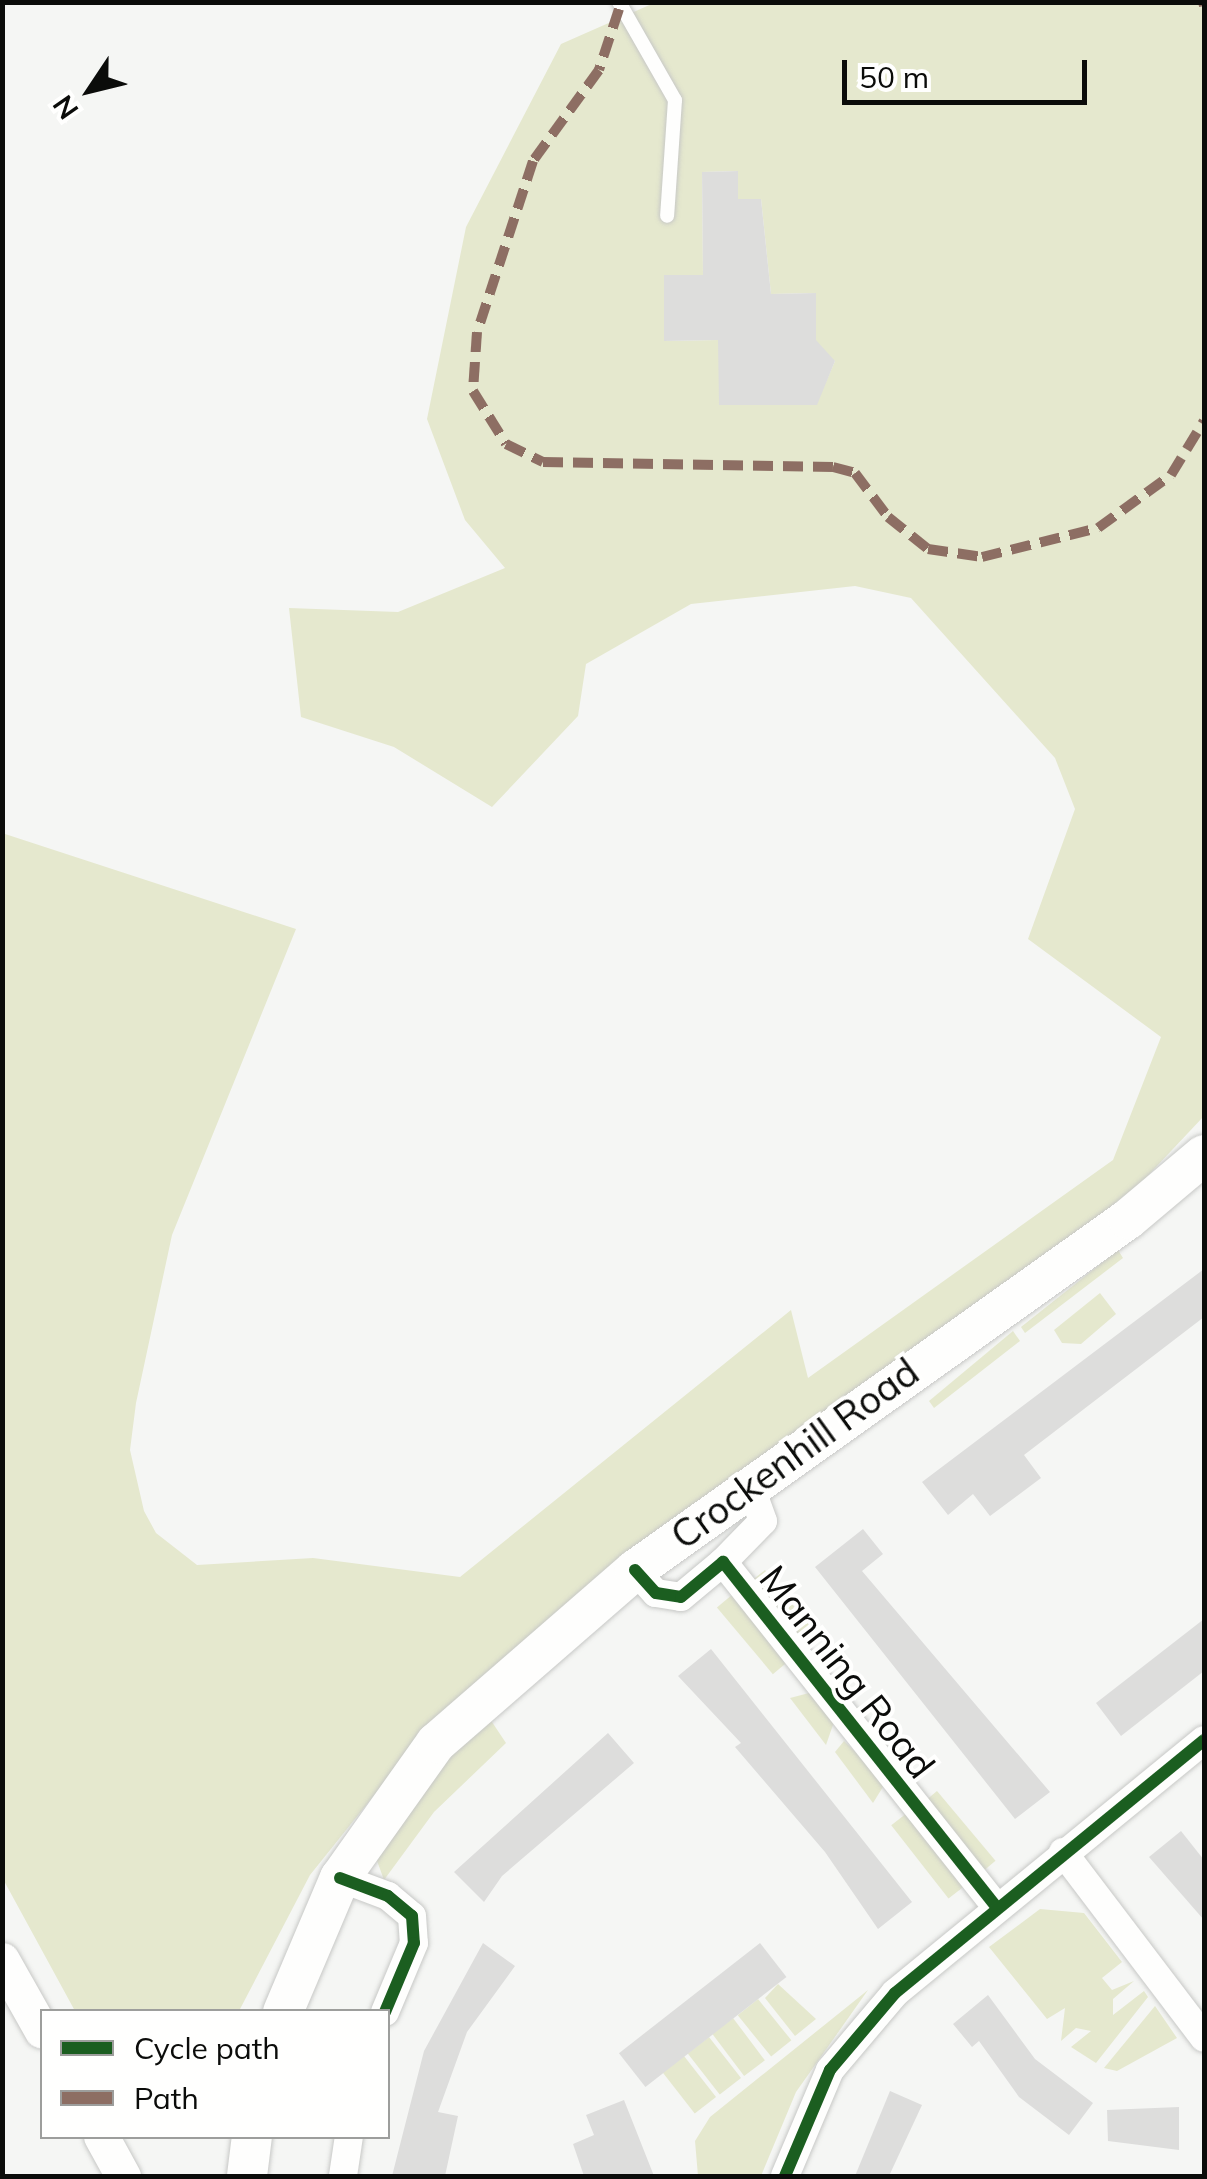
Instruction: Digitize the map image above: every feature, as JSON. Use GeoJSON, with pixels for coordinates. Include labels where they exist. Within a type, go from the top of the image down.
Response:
{"type":"FeatureCollection","features":[{"type":"Feature","properties":{"kind":"main road","name":"Crockenhill Road"},"geometry":{"type":"LineString","coordinates":[[284,2009],[340,1878],[436,1743],[635,1570],[1128,1219],[1204,1155]]}},
{"type":"Feature","properties":{"kind":"main road"},"geometry":{"type":"LineString","coordinates":[[247,2176],[252,2139]]}},
{"type":"Feature","properties":{"kind":"street","name":"Manning Road"},"geometry":{"type":"LineString","coordinates":[[635,1570],[656,1593],[681,1597],[764,1521],[750,1485]]}},
{"type":"Feature","properties":{"kind":"street","name":"Manning Road"},"geometry":{"type":"LineString","coordinates":[[723,1562],[996,1906]]}},
{"type":"Feature","properties":{"kind":"street"},"geometry":{"type":"LineString","coordinates":[[786,2176],[830,2070],[862,2029],[996,1906],[1204,1740]]}},
{"type":"Feature","properties":{"kind":"street"},"geometry":{"type":"LineString","coordinates":[[1063,1852],[1204,2038]]}},
{"type":"Feature","properties":{"kind":"street"},"geometry":{"type":"LineString","coordinates":[[340,1878],[388,1896],[412,1916],[414,1943],[386,2009]]}},
{"type":"Feature","properties":{"kind":"street"},"geometry":{"type":"LineString","coordinates":[[2,1960],[40,2028]]}},
{"type":"Feature","properties":{"kind":"street"},"geometry":{"type":"LineString","coordinates":[[102,2139],[123,2176]]}},
{"type":"Feature","properties":{"kind":"street"},"geometry":{"type":"LineString","coordinates":[[343,2176],[349,2139]]}},
{"type":"Feature","properties":{"kind":"lane"},"geometry":{"type":"LineString","coordinates":[[619,2],[675,100],[667,216]]}},
{"type":"Feature","properties":{"kind":"green space"},"geometry":{"type":"Polygon","coordinates":[[[654,3],[1204,3],[1204,1116],[1140,1184],[416,1743],[310,1875],[240,2009],[74,2009],[3,1879],[2,833],[296,929],[172,1235],[136,1403],[130,1450],[144,1511],[156,1533],[197,1565],[313,1558],[460,1577],[791,1310],[808,1378],[1113,1160],[1161,1037],[1028,939],[1075,809],[1055,758],[911,598],[855,586],[691,604],[586,664],[578,716],[492,807],[394,747],[301,717],[289,608],[398,612],[505,568],[465,520],[427,419],[466,227],[561,44],[654,3]],[[737,171],[702,172],[703,275],[664,276],[665,341],[718,340],[826,382],[835,361],[816,352],[816,293],[771,294],[761,199],[738,199],[737,171]]]}},
{"type":"Feature","properties":{"kind":"green space"},"geometry":{"type":"Polygon","coordinates":[[[1118,1250],[1123,1258],[1025,1333],[1021,1327],[1118,1250]]]}},
{"type":"Feature","properties":{"kind":"green space"},"geometry":{"type":"Polygon","coordinates":[[[1100,1293],[1116,1314],[1081,1344],[1062,1343],[1054,1330],[1100,1293]]]}},
{"type":"Feature","properties":{"kind":"green space"},"geometry":{"type":"Polygon","coordinates":[[[1013,1331],[1020,1341],[934,1408],[929,1401],[1013,1331]]]}},
{"type":"Feature","properties":{"kind":"green space"},"geometry":{"type":"Polygon","coordinates":[[[765,1570],[821,1640],[803,1653],[750,1582],[765,1570]]]}},
{"type":"Feature","properties":{"kind":"green space"},"geometry":{"type":"Polygon","coordinates":[[[733,1594],[789,1661],[773,1674],[717,1607],[733,1594]]]}},
{"type":"Feature","properties":{"kind":"green space"},"geometry":{"type":"Polygon","coordinates":[[[809,1693],[835,1719],[826,1745],[790,1698],[809,1693]]]}},
{"type":"Feature","properties":{"kind":"green space"},"geometry":{"type":"Polygon","coordinates":[[[490,1719],[506,1743],[434,1812],[384,1880],[376,1858],[449,1752],[490,1719]]]}},
{"type":"Feature","properties":{"kind":"green space"},"geometry":{"type":"Polygon","coordinates":[[[844,1741],[886,1782],[873,1803],[835,1752],[844,1741]]]}},
{"type":"Feature","properties":{"kind":"green space"},"geometry":{"type":"Polygon","coordinates":[[[937,1791],[995,1861],[979,1874],[921,1804],[937,1791]]]}},
{"type":"Feature","properties":{"kind":"green space"},"geometry":{"type":"Polygon","coordinates":[[[907,1813],[964,1886],[948,1899],[891,1825],[907,1813]]]}},
{"type":"Feature","properties":{"kind":"green space"},"geometry":{"type":"Polygon","coordinates":[[[1040,1909],[1084,1913],[1122,1962],[1102,1978],[1112,1990],[1134,1981],[1113,1999],[1113,2015],[1144,1991],[1148,1997],[1096,2063],[1071,2047],[1091,2031],[1076,2028],[1061,2041],[1065,2008],[1047,2019],[989,1947],[1040,1909]]]}},
{"type":"Feature","properties":{"kind":"green space"},"geometry":{"type":"Polygon","coordinates":[[[778,1984],[816,2019],[795,2036],[765,1998],[778,1984]]]}},
{"type":"Feature","properties":{"kind":"green space"},"geometry":{"type":"Polygon","coordinates":[[[868,1990],[796,2092],[761,2176],[698,2176],[695,2141],[710,2117],[868,1990]]]}},
{"type":"Feature","properties":{"kind":"green space"},"geometry":{"type":"Polygon","coordinates":[[[758,1999],[791,2040],[771,2057],[738,2015],[758,1999]]]}},
{"type":"Feature","properties":{"kind":"green space"},"geometry":{"type":"Polygon","coordinates":[[[1155,2006],[1177,2038],[1117,2071],[1104,2068],[1155,2006]]]}},
{"type":"Feature","properties":{"kind":"green space"},"geometry":{"type":"Polygon","coordinates":[[[733,2018],[765,2060],[744,2076],[712,2034],[733,2018]]]}},
{"type":"Feature","properties":{"kind":"green space"},"geometry":{"type":"Polygon","coordinates":[[[709,2037],[741,2078],[720,2095],[688,2054],[709,2037]]]}},
{"type":"Feature","properties":{"kind":"green space"},"geometry":{"type":"Polygon","coordinates":[[[684,2056],[716,2097],[695,2114],[663,2073],[684,2056]]]}},
{"type":"Feature","properties":{"kind":"building"},"geometry":{"type":"Polygon","coordinates":[[[738,171],[738,199],[761,199],[771,294],[816,293],[816,340],[835,361],[817,405],[719,405],[718,340],[664,341],[664,275],[703,275],[702,172],[738,171]]]}},
{"type":"Feature","properties":{"kind":"building"},"geometry":{"type":"Polygon","coordinates":[[[1204,1269],[1204,1317],[1024,1455],[1041,1478],[990,1516],[973,1494],[948,1515],[922,1482],[1204,1269]]]}},
{"type":"Feature","properties":{"kind":"building"},"geometry":{"type":"Polygon","coordinates":[[[863,1529],[883,1554],[862,1571],[1050,1792],[1015,1819],[815,1567],[863,1529]]]}},
{"type":"Feature","properties":{"kind":"building"},"geometry":{"type":"Polygon","coordinates":[[[1204,1619],[1204,1671],[1121,1736],[1096,1703],[1204,1619]]]}},
{"type":"Feature","properties":{"kind":"building"},"geometry":{"type":"Polygon","coordinates":[[[711,1649],[912,1902],[878,1929],[825,1852],[735,1747],[741,1743],[678,1676],[711,1649]]]}},
{"type":"Feature","properties":{"kind":"building"},"geometry":{"type":"Polygon","coordinates":[[[608,1733],[634,1763],[502,1876],[484,1902],[454,1872],[608,1733]]]}},
{"type":"Feature","properties":{"kind":"building"},"geometry":{"type":"Polygon","coordinates":[[[1181,1831],[1204,1860],[1204,1920],[1149,1857],[1181,1831]]]}},
{"type":"Feature","properties":{"kind":"building"},"geometry":{"type":"Polygon","coordinates":[[[483,1943],[515,1966],[467,2032],[438,2112],[458,2116],[445,2176],[392,2176],[424,2051],[483,1943]]]}},
{"type":"Feature","properties":{"kind":"building"},"geometry":{"type":"Polygon","coordinates":[[[760,1943],[786,1977],[645,2087],[619,2053],[760,1943]]]}},
{"type":"Feature","properties":{"kind":"building"},"geometry":{"type":"Polygon","coordinates":[[[988,1995],[1035,2059],[1093,2103],[1069,2135],[1019,2097],[979,2041],[972,2047],[953,2024],[988,1995]]]}},
{"type":"Feature","properties":{"kind":"building"},"geometry":{"type":"Polygon","coordinates":[[[890,2091],[922,2105],[889,2176],[855,2176],[890,2091]]]}},
{"type":"Feature","properties":{"kind":"building"},"geometry":{"type":"Polygon","coordinates":[[[624,2100],[654,2176],[584,2176],[573,2144],[594,2135],[586,2115],[624,2100]]]}},
{"type":"Feature","properties":{"kind":"building"},"geometry":{"type":"Polygon","coordinates":[[[1179,2107],[1179,2150],[1108,2141],[1107,2110],[1179,2107]]]}},
{"type":"Feature","properties":{"kind":"marked path"},"geometry":{"type":"LineString","coordinates":[[1203,2],[1204,6]]}},
{"type":"Feature","properties":{"kind":"marked path"},"geometry":{"type":"LineString","coordinates":[[619,9],[599,70],[533,161],[477,332],[473,391],[506,444],[543,462],[833,467],[855,473],[888,517],[928,549],[982,557],[1098,528],[1171,475],[1204,421]]}},
{"type":"Feature","properties":{"kind":"cycle path"},"geometry":{"type":"LineString","coordinates":[[635,1570],[656,1593],[681,1597],[723,1562],[996,1906]]}},
{"type":"Feature","properties":{"kind":"cycle path"},"geometry":{"type":"LineString","coordinates":[[785,2176],[830,2070],[895,1993],[1204,1740]]}},
{"type":"Feature","properties":{"kind":"cycle path"},"geometry":{"type":"LineString","coordinates":[[340,1878],[388,1896],[412,1916],[414,1943],[386,2009]]}}]}
